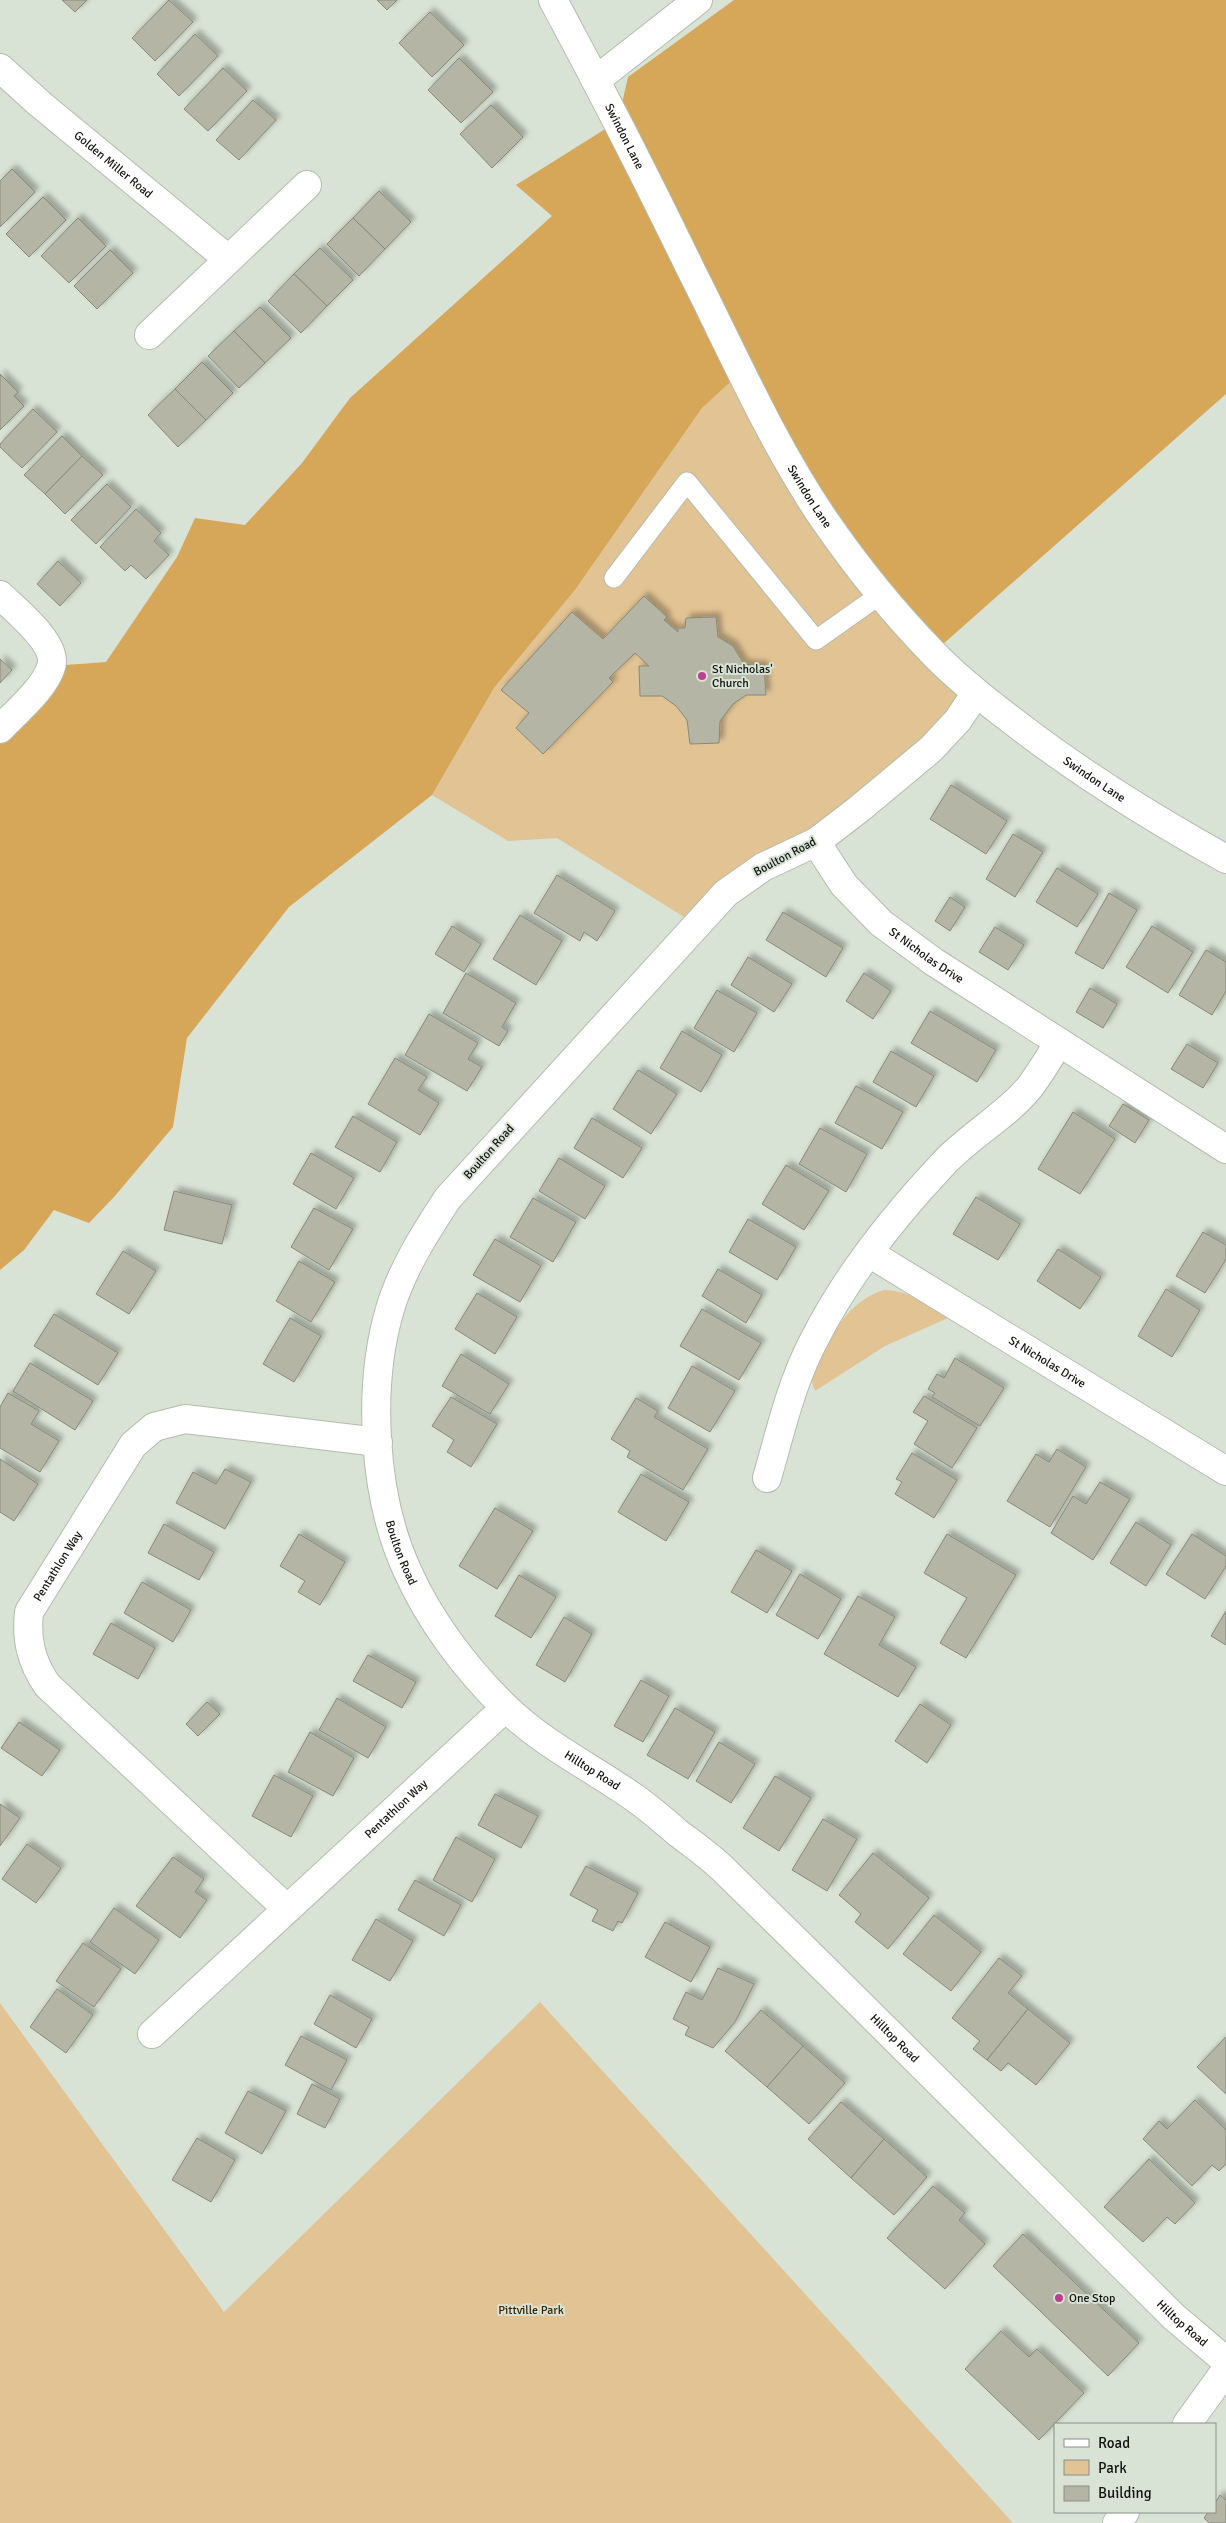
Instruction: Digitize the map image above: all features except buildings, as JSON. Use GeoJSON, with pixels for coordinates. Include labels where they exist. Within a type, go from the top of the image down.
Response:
{"type":"FeatureCollection","features":[{"type":"Feature","properties":{"kind":"street","name":"Swindon Lane"},"geometry":{"type":"LineString","coordinates":[[553,0],[613,112],[783,450],[822,516],[865,576],[933,653],[976,693],[1044,745],[1116,796],[1226,859]]}},
{"type":"Feature","properties":{"kind":"street"},"geometry":{"type":"LineString","coordinates":[[596,80],[698,0]]}},
{"type":"Feature","properties":{"kind":"street","name":"Golden Miller Road"},"geometry":{"type":"LineString","coordinates":[[0,68],[40,104],[228,259]]}},
{"type":"Feature","properties":{"kind":"street"},"geometry":{"type":"LineString","coordinates":[[150,335],[307,185]]}},
{"type":"Feature","properties":{"kind":"street"},"geometry":{"type":"LineString","coordinates":[[0,595],[41,636],[50,652],[52,666],[43,682],[0,729]]}},
{"type":"Feature","properties":{"kind":"street","name":"Boulton Road"},"geometry":{"type":"LineString","coordinates":[[544,1741],[505,1708],[450,1643],[406,1569],[392,1528],[383,1485],[378,1442],[377,1398],[380,1362],[390,1309],[405,1270],[448,1198],[726,893],[763,867],[816,842],[931,748],[958,720],[976,693]]}},
{"type":"Feature","properties":{"kind":"street","name":"St Nicholas Drive"},"geometry":{"type":"LineString","coordinates":[[816,842],[844,885],[881,923],[934,962],[1058,1044],[1226,1149]]}},
{"type":"Feature","properties":{"kind":"street"},"geometry":{"type":"LineString","coordinates":[[767,1478],[792,1393],[812,1343],[838,1299],[869,1253],[915,1194],[957,1150],[1028,1089],[1058,1044]]}},
{"type":"Feature","properties":{"kind":"street","name":"St Nicholas Drive"},"geometry":{"type":"LineString","coordinates":[[869,1253],[1226,1470]]}},
{"type":"Feature","properties":{"kind":"street","name":"Pentathlon Way"},"geometry":{"type":"LineString","coordinates":[[286,1908],[47,1684],[36,1669],[30,1652],[27,1632],[29,1612],[133,1445],[154,1427],[185,1419],[378,1442]]}},
{"type":"Feature","properties":{"kind":"street","name":"Pentathlon Way"},"geometry":{"type":"LineString","coordinates":[[152,2034],[286,1908],[505,1708]]}},
{"type":"Feature","properties":{"kind":"street","name":"Hilltop Road"},"geometry":{"type":"LineString","coordinates":[[544,1741],[633,1796],[725,1870],[1174,2317],[1226,2361]]}},
{"type":"Feature","properties":{"kind":"street"},"geometry":{"type":"LineString","coordinates":[[1188,2423],[1226,2370]]}},
{"type":"Feature","properties":{"kind":"lane"},"geometry":{"type":"LineString","coordinates":[[614,578],[687,482],[816,640],[881,594]]}},
{"type":"Feature","properties":{"kind":"green space"},"geometry":{"type":"Polygon","coordinates":[[[741,371],[976,693],[958,720],[697,925],[557,838],[508,841],[432,795],[494,688],[575,590],[702,408],[741,371]]]}},
{"type":"Feature","properties":{"kind":"green space"},"geometry":{"type":"Polygon","coordinates":[[[884,1290],[910,1295],[948,1318],[885,1346],[815,1391],[810,1376],[839,1325],[858,1304],[884,1290]]]}},
{"type":"Feature","properties":{"kind":"green space","name":"Pittville Park"},"geometry":{"type":"Polygon","coordinates":[[[540,2002],[1013,2523],[0,2523],[0,2003],[224,2312],[540,2002]]]}},
{"type":"Feature","properties":{"kind":"shaded area"},"geometry":{"type":"Polygon","coordinates":[[[734,0],[1226,0],[1226,394],[933,653],[865,576],[741,372],[702,408],[575,590],[494,688],[432,795],[289,907],[187,1038],[173,1127],[114,1197],[89,1223],[54,1210],[24,1250],[0,1270],[0,729],[52,666],[106,662],[177,557],[195,518],[245,525],[302,463],[350,398],[552,216],[516,185],[618,121],[628,77],[734,0]]]}},
{"type":"Feature","properties":{"kind":"place","name":"St Nicholas' Church"},"geometry":{"type":"Point","coordinates":[702,676]}},
{"type":"Feature","properties":{"kind":"place","name":"One Stop"},"geometry":{"type":"Point","coordinates":[1059,2298]}}]}
